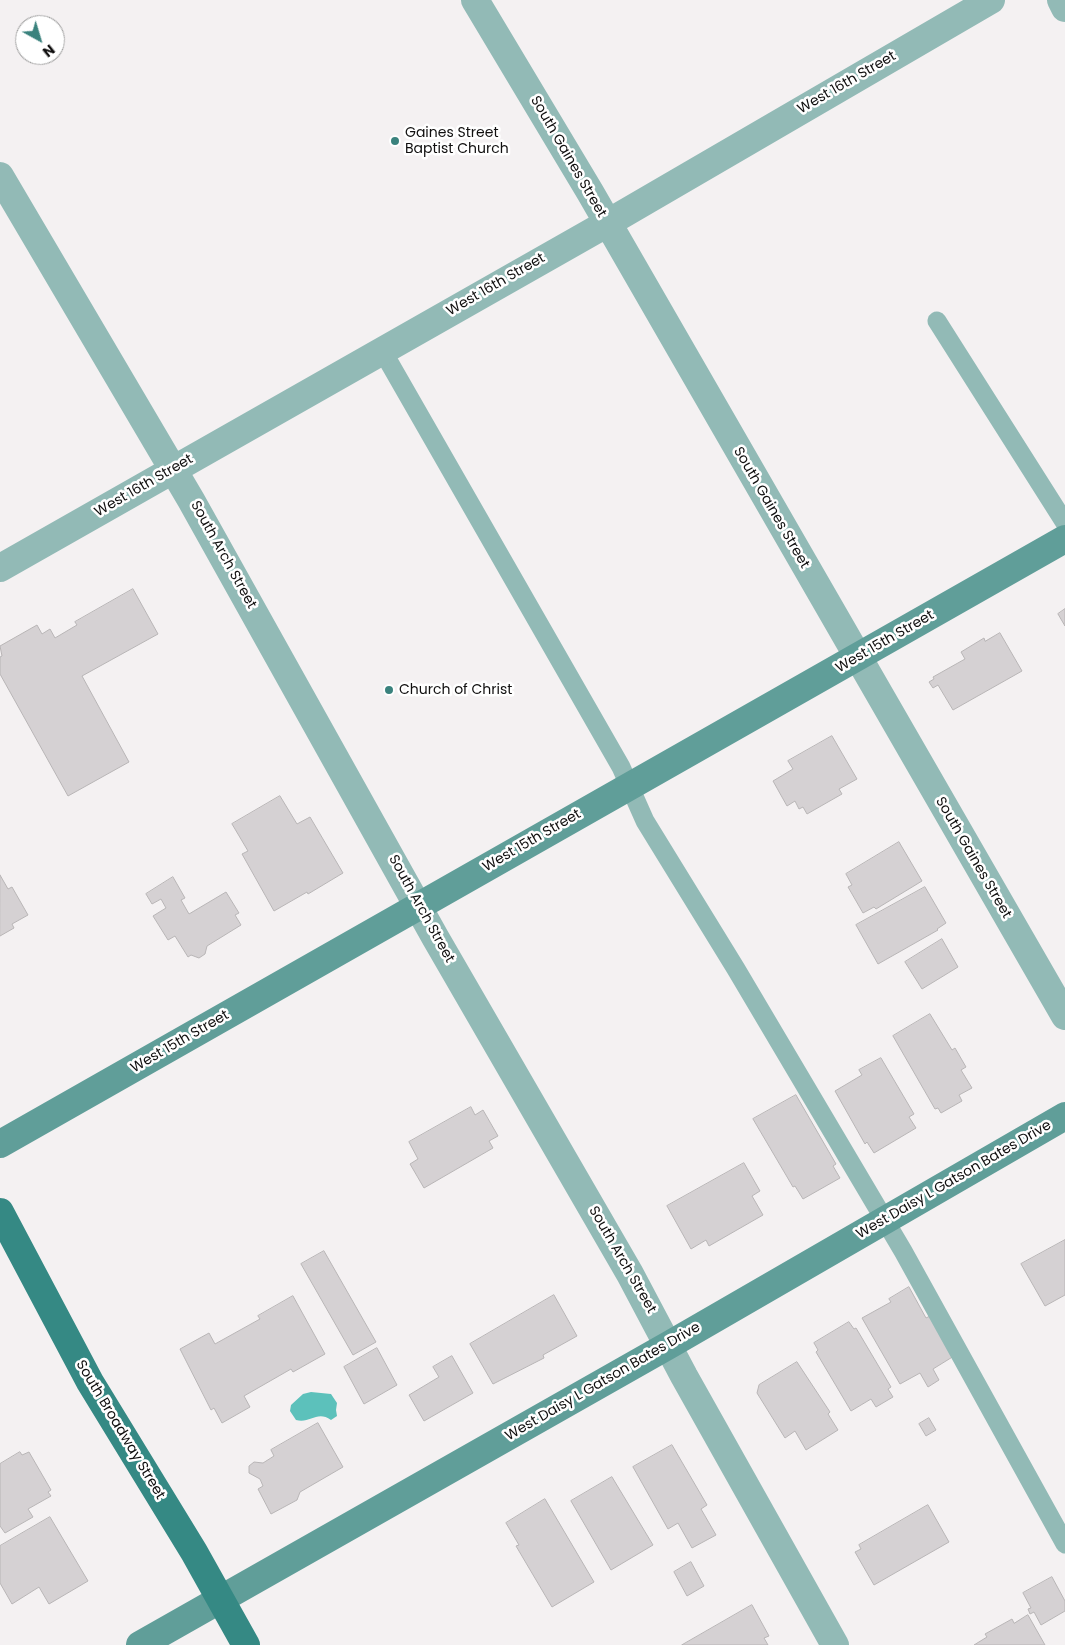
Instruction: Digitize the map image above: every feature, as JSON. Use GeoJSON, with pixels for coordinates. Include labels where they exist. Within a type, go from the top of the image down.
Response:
{"type":"FeatureCollection","features":[{"type":"Feature","properties":{"kind":"main road","name":"South Broadway Street"},"geometry":{"type":"LineString","coordinates":[[0,1212],[90,1382],[220,1598],[246,1645]]}},
{"type":"Feature","properties":{"kind":"street","name":"South Gaines Street"},"geometry":{"type":"LineString","coordinates":[[476,0],[585,184],[606,224],[1065,1016]]}},
{"type":"Feature","properties":{"kind":"street","name":"West 16th Street"},"geometry":{"type":"LineString","coordinates":[[0,568],[606,224],[991,0]]}},
{"type":"Feature","properties":{"kind":"street"},"geometry":{"type":"LineString","coordinates":[[1061,0],[1065,8]]}},
{"type":"Feature","properties":{"kind":"street","name":"South Arch Street"},"geometry":{"type":"LineString","coordinates":[[0,176],[172,469],[670,1345],[835,1645]]}},
{"type":"Feature","properties":{"kind":"street","name":"West 15th Street"},"geometry":{"type":"LineString","coordinates":[[0,1144],[1065,539]]}},
{"type":"Feature","properties":{"kind":"street","name":"West Daisy L Gatson Bates Drive"},"geometry":{"type":"LineString","coordinates":[[140,1645],[670,1345],[884,1219],[1065,1116]]}},
{"type":"Feature","properties":{"kind":"lane"},"geometry":{"type":"LineString","coordinates":[[937,321],[1065,523]]}},
{"type":"Feature","properties":{"kind":"lane"},"geometry":{"type":"LineString","coordinates":[[382,350],[621,767],[628,787],[645,820],[736,969],[884,1219],[1065,1544]]}},
{"type":"Feature","properties":{"kind":"water"},"geometry":{"type":"Polygon","coordinates":[[[311,1392],[331,1394],[337,1403],[337,1416],[331,1420],[322,1416],[301,1421],[296,1420],[290,1411],[291,1405],[303,1394],[311,1392]]]}},
{"type":"Feature","properties":{"kind":"building"},"geometry":{"type":"Polygon","coordinates":[[[133,589],[158,634],[82,676],[129,762],[68,796],[0,674],[0,657],[2,656],[0,646],[37,625],[42,634],[50,629],[55,638],[77,625],[75,622],[133,589]]]}},
{"type":"Feature","properties":{"kind":"building"},"geometry":{"type":"Polygon","coordinates":[[[1065,609],[1065,626],[1058,614],[1065,609]]]}},
{"type":"Feature","properties":{"kind":"building"},"geometry":{"type":"Polygon","coordinates":[[[1000,633],[1022,671],[953,710],[938,685],[933,688],[929,682],[934,679],[933,677],[965,659],[961,652],[984,638],[985,641],[1000,633]]]}},
{"type":"Feature","properties":{"kind":"building"},"geometry":{"type":"Polygon","coordinates":[[[832,736],[857,779],[839,789],[842,794],[807,814],[803,807],[799,809],[795,801],[787,806],[773,781],[793,769],[788,761],[832,736]]]}},
{"type":"Feature","properties":{"kind":"building"},"geometry":{"type":"Polygon","coordinates":[[[280,796],[297,824],[310,817],[343,873],[308,894],[307,892],[274,911],[242,854],[248,851],[232,824],[280,796]]]}},
{"type":"Feature","properties":{"kind":"building"},"geometry":{"type":"Polygon","coordinates":[[[899,842],[922,881],[876,909],[874,907],[863,913],[848,887],[852,885],[846,874],[899,842]]]}},
{"type":"Feature","properties":{"kind":"building"},"geometry":{"type":"Polygon","coordinates":[[[0,875],[8,889],[12,887],[28,915],[12,924],[14,928],[0,936],[0,875]]]}},
{"type":"Feature","properties":{"kind":"building"},"geometry":{"type":"Polygon","coordinates":[[[173,877],[185,898],[181,900],[189,914],[226,892],[239,913],[235,915],[241,925],[207,946],[205,954],[199,958],[191,955],[188,957],[175,936],[168,940],[153,916],[166,908],[161,899],[152,904],[146,894],[173,877]]]}},
{"type":"Feature","properties":{"kind":"building"},"geometry":{"type":"Polygon","coordinates":[[[925,887],[946,923],[938,930],[878,964],[856,925],[925,887]]]}},
{"type":"Feature","properties":{"kind":"building"},"geometry":{"type":"Polygon","coordinates":[[[942,939],[958,967],[922,989],[905,962],[942,939]]]}},
{"type":"Feature","properties":{"kind":"building"},"geometry":{"type":"Polygon","coordinates":[[[930,1014],[952,1050],[955,1048],[966,1067],[961,1070],[972,1088],[959,1095],[962,1101],[941,1113],[938,1108],[935,1109],[893,1036],[930,1014]]]}},
{"type":"Feature","properties":{"kind":"building"},"geometry":{"type":"Polygon","coordinates":[[[881,1058],[914,1114],[909,1117],[916,1128],[874,1153],[867,1142],[865,1144],[835,1091],[862,1075],[859,1070],[881,1058]]]}},
{"type":"Feature","properties":{"kind":"building"},"geometry":{"type":"Polygon","coordinates":[[[796,1095],[836,1164],[833,1166],[840,1178],[803,1199],[795,1186],[793,1187],[753,1119],[796,1095]]]}},
{"type":"Feature","properties":{"kind":"building"},"geometry":{"type":"Polygon","coordinates":[[[471,1107],[475,1115],[483,1110],[498,1136],[489,1141],[493,1148],[424,1188],[410,1164],[418,1159],[409,1142],[471,1107]]]}},
{"type":"Feature","properties":{"kind":"building"},"geometry":{"type":"Polygon","coordinates":[[[744,1163],[760,1191],[752,1196],[763,1215],[709,1246],[706,1240],[691,1249],[667,1206],[744,1163]]]}},
{"type":"Feature","properties":{"kind":"building"},"geometry":{"type":"Polygon","coordinates":[[[1065,1240],[1065,1295],[1045,1306],[1021,1264],[1065,1240]]]}},
{"type":"Feature","properties":{"kind":"building"},"geometry":{"type":"Polygon","coordinates":[[[324,1251],[376,1342],[353,1355],[301,1264],[324,1251]]]}},
{"type":"Feature","properties":{"kind":"building"},"geometry":{"type":"Polygon","coordinates":[[[909,1287],[926,1318],[930,1316],[954,1356],[933,1369],[939,1380],[928,1387],[920,1373],[900,1384],[862,1318],[891,1302],[889,1299],[909,1287]]]}},
{"type":"Feature","properties":{"kind":"building"},"geometry":{"type":"Polygon","coordinates":[[[554,1295],[577,1336],[543,1355],[544,1358],[493,1384],[470,1344],[554,1295]]]}},
{"type":"Feature","properties":{"kind":"building"},"geometry":{"type":"Polygon","coordinates":[[[293,1296],[325,1354],[293,1372],[291,1369],[244,1396],[250,1407],[222,1423],[214,1408],[211,1410],[180,1349],[209,1333],[215,1344],[260,1319],[258,1316],[293,1296]]]}},
{"type":"Feature","properties":{"kind":"building"},"geometry":{"type":"Polygon","coordinates":[[[849,1322],[854,1329],[856,1328],[891,1387],[888,1389],[893,1397],[876,1407],[871,1399],[851,1411],[816,1352],[818,1350],[814,1343],[849,1322]]]}},
{"type":"Feature","properties":{"kind":"building"},"geometry":{"type":"Polygon","coordinates":[[[377,1348],[397,1385],[364,1404],[344,1367],[377,1348]]]}},
{"type":"Feature","properties":{"kind":"building"},"geometry":{"type":"Polygon","coordinates":[[[452,1356],[473,1393],[424,1421],[409,1395],[439,1377],[433,1367],[452,1356]]]}},
{"type":"Feature","properties":{"kind":"building"},"geometry":{"type":"Polygon","coordinates":[[[797,1362],[830,1412],[828,1414],[838,1430],[806,1450],[795,1431],[785,1438],[757,1393],[759,1385],[797,1362]]]}},
{"type":"Feature","properties":{"kind":"building"},"geometry":{"type":"Polygon","coordinates":[[[929,1418],[936,1430],[926,1436],[919,1424],[929,1418]]]}},
{"type":"Feature","properties":{"kind":"building"},"geometry":{"type":"Polygon","coordinates":[[[318,1423],[343,1467],[300,1492],[297,1500],[271,1514],[258,1489],[263,1486],[260,1479],[249,1473],[249,1466],[254,1462],[263,1463],[274,1456],[271,1450],[318,1423]]]}},
{"type":"Feature","properties":{"kind":"building"},"geometry":{"type":"Polygon","coordinates":[[[672,1445],[707,1505],[701,1509],[716,1535],[692,1548],[678,1523],[668,1529],[633,1467],[672,1445]]]}},
{"type":"Feature","properties":{"kind":"building"},"geometry":{"type":"Polygon","coordinates":[[[20,1452],[22,1455],[29,1452],[51,1490],[48,1492],[51,1496],[28,1509],[33,1517],[5,1533],[0,1526],[0,1464],[20,1452]]]}},
{"type":"Feature","properties":{"kind":"building"},"geometry":{"type":"Polygon","coordinates":[[[612,1477],[653,1545],[611,1570],[571,1501],[612,1477]]]}},
{"type":"Feature","properties":{"kind":"building"},"geometry":{"type":"Polygon","coordinates":[[[545,1499],[594,1582],[552,1607],[516,1546],[519,1545],[506,1523],[545,1499]]]}},
{"type":"Feature","properties":{"kind":"building"},"geometry":{"type":"Polygon","coordinates":[[[928,1505],[949,1542],[874,1585],[855,1552],[861,1549],[859,1545],[928,1505]]]}},
{"type":"Feature","properties":{"kind":"building"},"geometry":{"type":"Polygon","coordinates":[[[50,1517],[88,1581],[49,1604],[39,1587],[12,1604],[0,1583],[0,1546],[50,1517]]]}},
{"type":"Feature","properties":{"kind":"building"},"geometry":{"type":"Polygon","coordinates":[[[691,1562],[704,1586],[687,1596],[674,1572],[691,1562]]]}},
{"type":"Feature","properties":{"kind":"building"},"geometry":{"type":"Polygon","coordinates":[[[1052,1577],[1065,1601],[1065,1611],[1041,1625],[1034,1612],[1030,1614],[1028,1609],[1031,1608],[1023,1593],[1052,1577]]]}},
{"type":"Feature","properties":{"kind":"building"},"geometry":{"type":"Polygon","coordinates":[[[752,1605],[769,1636],[764,1638],[768,1645],[682,1645],[752,1605]]]}},
{"type":"Feature","properties":{"kind":"building"},"geometry":{"type":"Polygon","coordinates":[[[1028,1615],[1045,1645],[974,1645],[987,1637],[985,1634],[1012,1619],[1014,1623],[1028,1615]]]}},
{"type":"Feature","properties":{"kind":"place","name":"Gaines Street Baptist Church"},"geometry":{"type":"Point","coordinates":[395,141]}},
{"type":"Feature","properties":{"kind":"place","name":"Church of Christ"},"geometry":{"type":"Point","coordinates":[389,690]}}]}
